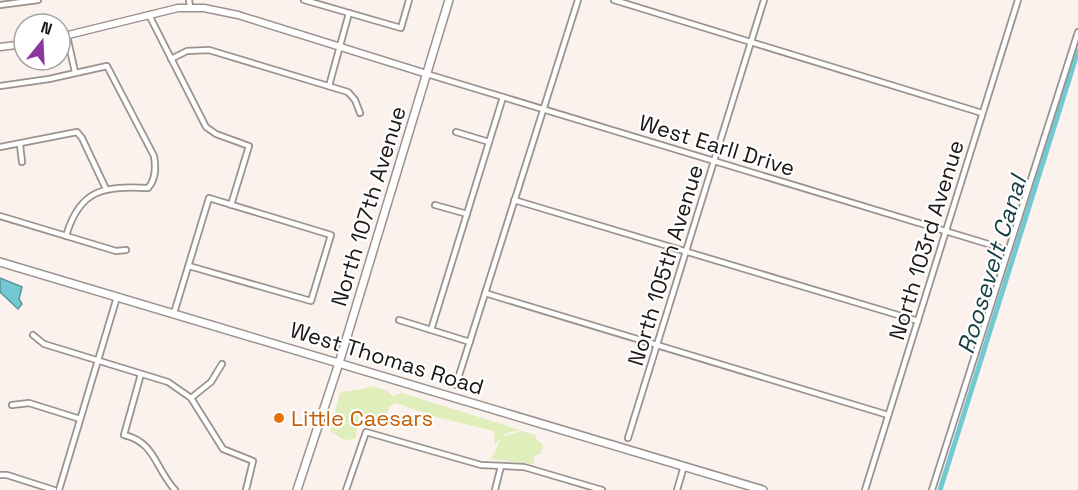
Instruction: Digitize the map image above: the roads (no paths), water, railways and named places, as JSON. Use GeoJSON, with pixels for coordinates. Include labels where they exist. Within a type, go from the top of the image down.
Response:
{"type":"FeatureCollection","features":[{"type":"Feature","properties":{"kind":"main road","name":"North 107th Avenue"},"geometry":{"type":"LineString","coordinates":[[297,490],[339,363],[449,0]]}},
{"type":"Feature","properties":{"kind":"main road","name":"West Thomas Road"},"geometry":{"type":"LineString","coordinates":[[0,262],[763,490]]}},
{"type":"Feature","properties":{"kind":"street"},"geometry":{"type":"LineString","coordinates":[[0,5],[38,0]]}},
{"type":"Feature","properties":{"kind":"street"},"geometry":{"type":"LineString","coordinates":[[304,0],[401,28],[409,0]]}},
{"type":"Feature","properties":{"kind":"street"},"geometry":{"type":"LineString","coordinates":[[456,385],[578,0]]}},
{"type":"Feature","properties":{"kind":"street"},"geometry":{"type":"LineString","coordinates":[[614,0],[982,113]]}},
{"type":"Feature","properties":{"kind":"street","name":"North 105th Avenue"},"geometry":{"type":"LineString","coordinates":[[628,438],[764,0]]}},
{"type":"Feature","properties":{"kind":"street","name":"North 103rd Avenue"},"geometry":{"type":"LineString","coordinates":[[865,490],[1018,0]]}},
{"type":"Feature","properties":{"kind":"street"},"geometry":{"type":"LineString","coordinates":[[72,34],[190,4],[219,10],[427,74]]}},
{"type":"Feature","properties":{"kind":"street"},"geometry":{"type":"LineString","coordinates":[[329,86],[349,13]]}},
{"type":"Feature","properties":{"kind":"street"},"geometry":{"type":"LineString","coordinates":[[149,15],[206,127],[216,134],[249,146],[231,205]]}},
{"type":"Feature","properties":{"kind":"street"},"geometry":{"type":"LineString","coordinates":[[932,490],[1078,32]]}},
{"type":"Feature","properties":{"kind":"street"},"geometry":{"type":"LineString","coordinates":[[171,59],[187,51],[210,50],[348,92],[355,99],[360,113]]}},
{"type":"Feature","properties":{"kind":"street"},"geometry":{"type":"LineString","coordinates":[[72,63],[75,72]]}},
{"type":"Feature","properties":{"kind":"street"},"geometry":{"type":"LineString","coordinates":[[0,86],[49,79],[106,66],[147,139],[156,168],[153,183],[148,188],[121,186],[106,189],[88,197],[71,220],[66,236]]}},
{"type":"Feature","properties":{"kind":"street","name":"West Earll Drive"},"geometry":{"type":"LineString","coordinates":[[427,74],[998,247]]}},
{"type":"Feature","properties":{"kind":"street"},"geometry":{"type":"LineString","coordinates":[[431,330],[503,97]]}},
{"type":"Feature","properties":{"kind":"street"},"geometry":{"type":"LineString","coordinates":[[0,147],[20,145],[77,132],[106,189]]}},
{"type":"Feature","properties":{"kind":"street"},"geometry":{"type":"LineString","coordinates":[[456,132],[489,142]]}},
{"type":"Feature","properties":{"kind":"street"},"geometry":{"type":"LineString","coordinates":[[20,145],[22,162]]}},
{"type":"Feature","properties":{"kind":"street"},"geometry":{"type":"LineString","coordinates":[[174,313],[209,198],[331,235],[311,301],[189,266]]}},
{"type":"Feature","properties":{"kind":"street"},"geometry":{"type":"LineString","coordinates":[[514,200],[918,321]]}},
{"type":"Feature","properties":{"kind":"street"},"geometry":{"type":"LineString","coordinates":[[435,205],[467,214]]}},
{"type":"Feature","properties":{"kind":"street"},"geometry":{"type":"LineString","coordinates":[[0,216],[116,251],[126,250]]}},
{"type":"Feature","properties":{"kind":"street"},"geometry":{"type":"LineString","coordinates":[[485,293],[888,415]]}},
{"type":"Feature","properties":{"kind":"street"},"geometry":{"type":"LineString","coordinates":[[0,475],[7,475],[56,490],[117,297]]}},
{"type":"Feature","properties":{"kind":"street"},"geometry":{"type":"LineString","coordinates":[[399,320],[470,342]]}},
{"type":"Feature","properties":{"kind":"street"},"geometry":{"type":"LineString","coordinates":[[33,335],[44,344],[168,382],[191,398],[223,449],[253,461],[246,490]]}},
{"type":"Feature","properties":{"kind":"street"},"geometry":{"type":"LineString","coordinates":[[191,398],[211,382],[222,364]]}},
{"type":"Feature","properties":{"kind":"street"},"geometry":{"type":"LineString","coordinates":[[141,374],[123,435],[143,441],[175,490]]}},
{"type":"Feature","properties":{"kind":"street"},"geometry":{"type":"LineString","coordinates":[[12,405],[29,403],[80,419]]}},
{"type":"Feature","properties":{"kind":"street"},"geometry":{"type":"LineString","coordinates":[[348,490],[366,432],[481,465],[524,467],[602,490]]}},
{"type":"Feature","properties":{"kind":"street"},"geometry":{"type":"LineString","coordinates":[[495,490],[501,466]]}},
{"type":"Feature","properties":{"kind":"street"},"geometry":{"type":"LineString","coordinates":[[677,490],[684,466]]}},
{"type":"Feature","properties":{"kind":"water"},"geometry":{"type":"Polygon","coordinates":[[[0,278],[22,287],[19,299],[22,304],[18,309],[0,292],[0,278]]]}},
{"type":"Feature","properties":{"kind":"waterway","name":"Roosevelt Canal"},"geometry":{"type":"LineString","coordinates":[[940,490],[1078,51]]}},
{"type":"Feature","properties":{"kind":"place","name":"Little Caesars"},"geometry":{"type":"Point","coordinates":[279,418]}}]}
